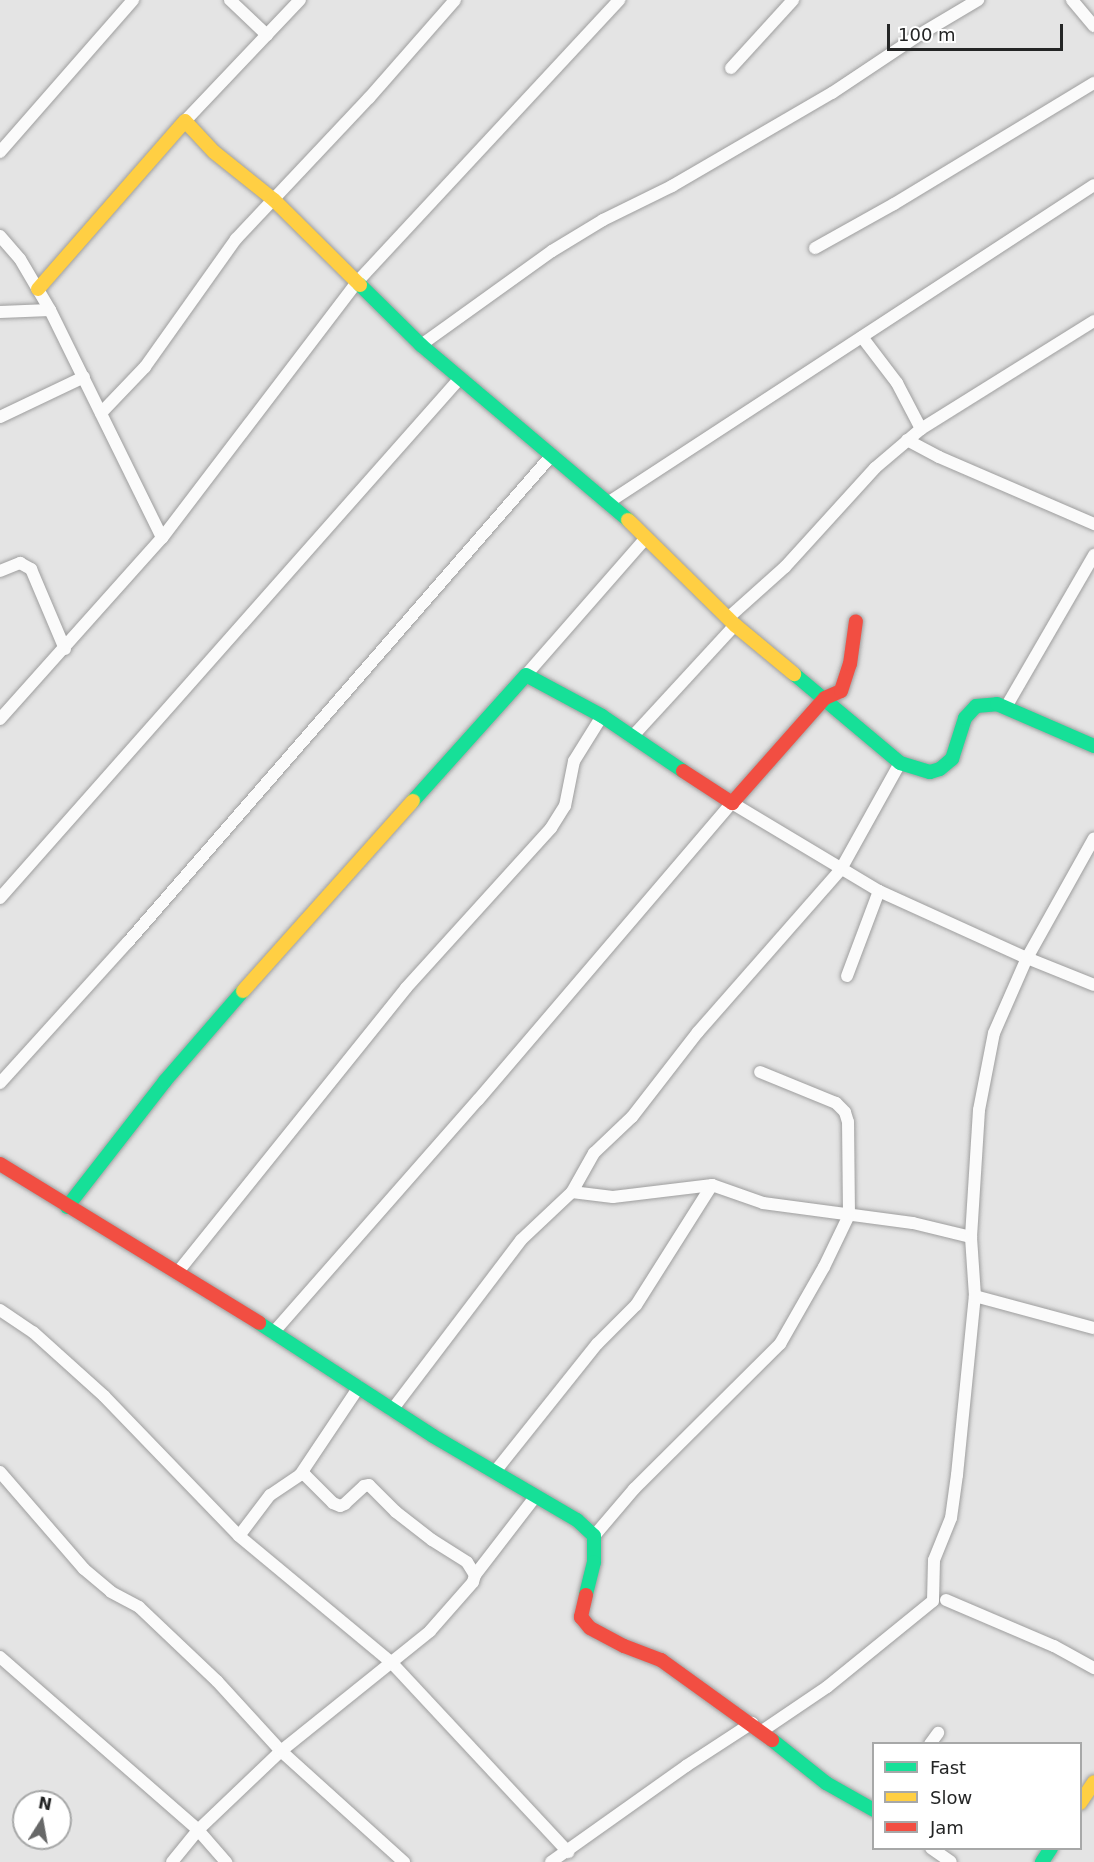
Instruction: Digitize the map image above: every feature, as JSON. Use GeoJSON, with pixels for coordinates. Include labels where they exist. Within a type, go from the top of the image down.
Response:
{"type":"FeatureCollection","features":[{"type":"Feature","properties":{"kind":"main road"},"geometry":{"type":"LineString","coordinates":[[38,290],[185,121],[214,152],[274,200],[421,345],[551,456],[609,502],[731,622],[825,698],[860,732],[900,763],[923,770],[940,769],[952,759],[965,718],[976,706],[997,704],[1094,746]]}},
{"type":"Feature","properties":{"kind":"main road"},"geometry":{"type":"LineString","coordinates":[[67,1207],[165,1081],[223,1013],[526,675],[602,716],[732,803],[825,698],[841,691],[846,680],[856,621]]}},
{"type":"Feature","properties":{"kind":"main road"},"geometry":{"type":"LineString","coordinates":[[0,1164],[273,1333],[392,1410],[577,1520],[594,1536],[594,1562],[581,1617],[606,1638],[662,1660],[757,1727],[826,1783],[872,1809]]}},
{"type":"Feature","properties":{"kind":"main road"},"geometry":{"type":"LineString","coordinates":[[1086,1802],[1094,1782]]}},
{"type":"Feature","properties":{"kind":"street"},"geometry":{"type":"LineString","coordinates":[[0,152],[133,0]]}},
{"type":"Feature","properties":{"kind":"street"},"geometry":{"type":"LineString","coordinates":[[230,0],[267,36]]}},
{"type":"Feature","properties":{"kind":"street"},"geometry":{"type":"LineString","coordinates":[[185,121],[300,0]]}},
{"type":"Feature","properties":{"kind":"street"},"geometry":{"type":"LineString","coordinates":[[101,413],[145,367],[236,238],[369,98],[455,0]]}},
{"type":"Feature","properties":{"kind":"street"},"geometry":{"type":"LineString","coordinates":[[0,719],[162,538],[358,281],[619,0]]}},
{"type":"Feature","properties":{"kind":"street"},"geometry":{"type":"LineString","coordinates":[[731,68],[793,0]]}},
{"type":"Feature","properties":{"kind":"street"},"geometry":{"type":"LineString","coordinates":[[421,345],[552,251],[603,220],[672,186],[832,93],[978,0]]}},
{"type":"Feature","properties":{"kind":"street"},"geometry":{"type":"LineString","coordinates":[[1072,0],[1094,26]]}},
{"type":"Feature","properties":{"kind":"street"},"geometry":{"type":"LineString","coordinates":[[815,248],[894,204],[1094,83]]}},
{"type":"Feature","properties":{"kind":"street"},"geometry":{"type":"LineString","coordinates":[[609,502],[1094,185]]}},
{"type":"Feature","properties":{"kind":"street"},"geometry":{"type":"LineString","coordinates":[[0,236],[20,259],[50,310],[162,538]]}},
{"type":"Feature","properties":{"kind":"street"},"geometry":{"type":"LineString","coordinates":[[0,312],[50,310]]}},
{"type":"Feature","properties":{"kind":"street"},"geometry":{"type":"LineString","coordinates":[[632,736],[731,622],[785,567],[875,468],[921,429],[1094,321]]}},
{"type":"Feature","properties":{"kind":"street"},"geometry":{"type":"LineString","coordinates":[[862,337],[897,383],[921,429]]}},
{"type":"Feature","properties":{"kind":"street"},"geometry":{"type":"LineString","coordinates":[[0,417],[84,377]]}},
{"type":"Feature","properties":{"kind":"street"},"geometry":{"type":"LineString","coordinates":[[0,898],[460,378]]}},
{"type":"Feature","properties":{"kind":"street"},"geometry":{"type":"LineString","coordinates":[[907,440],[939,457],[1094,524]]}},
{"type":"Feature","properties":{"kind":"street"},"geometry":{"type":"LineString","coordinates":[[0,1083],[136,933],[551,456]]}},
{"type":"Feature","properties":{"kind":"street"},"geometry":{"type":"LineString","coordinates":[[526,675],[646,538]]}},
{"type":"Feature","properties":{"kind":"street"},"geometry":{"type":"LineString","coordinates":[[1006,707],[1094,555]]}},
{"type":"Feature","properties":{"kind":"street"},"geometry":{"type":"LineString","coordinates":[[0,571],[20,563],[31,569],[65,649]]}},
{"type":"Feature","properties":{"kind":"street"},"geometry":{"type":"LineString","coordinates":[[177,1273],[406,988],[551,828],[565,806],[574,761],[602,716]]}},
{"type":"Feature","properties":{"kind":"street"},"geometry":{"type":"LineString","coordinates":[[392,1410],[521,1240],[572,1192],[594,1153],[632,1117],[698,1032],[841,869],[900,763]]}},
{"type":"Feature","properties":{"kind":"street"},"geometry":{"type":"LineString","coordinates":[[273,1333],[486,1091],[732,803],[879,891],[1027,958],[1094,985]]}},
{"type":"Feature","properties":{"kind":"street"},"geometry":{"type":"LineString","coordinates":[[551,1862],[686,1766],[827,1687],[933,1601],[934,1560],[951,1518],[957,1475],[975,1296],[971,1237],[980,1110],[994,1033],[1027,958],[1094,838]]}},
{"type":"Feature","properties":{"kind":"street"},"geometry":{"type":"LineString","coordinates":[[847,976],[879,891]]}},
{"type":"Feature","properties":{"kind":"street"},"geometry":{"type":"LineString","coordinates":[[594,1536],[634,1489],[780,1344],[824,1267],[849,1215],[848,1122],[845,1112],[836,1103],[760,1072]]}},
{"type":"Feature","properties":{"kind":"street"},"geometry":{"type":"LineString","coordinates":[[572,1192],[613,1197],[712,1185],[763,1203],[913,1223],[971,1237]]}},
{"type":"Feature","properties":{"kind":"street"},"geometry":{"type":"LineString","coordinates":[[495,1472],[597,1344],[636,1305],[712,1185]]}},
{"type":"Feature","properties":{"kind":"street"},"geometry":{"type":"LineString","coordinates":[[975,1296],[1094,1328]]}},
{"type":"Feature","properties":{"kind":"street"},"geometry":{"type":"LineString","coordinates":[[0,1310],[33,1332],[104,1396],[239,1536],[391,1662],[568,1852]]}},
{"type":"Feature","properties":{"kind":"street"},"geometry":{"type":"LineString","coordinates":[[239,1536],[270,1495],[300,1475],[359,1387]]}},
{"type":"Feature","properties":{"kind":"street"},"geometry":{"type":"LineString","coordinates":[[0,1472],[84,1569],[111,1592],[139,1607],[217,1681],[281,1750],[404,1862]]}},
{"type":"Feature","properties":{"kind":"street"},"geometry":{"type":"LineString","coordinates":[[300,1475],[305,1476],[339,1506],[345,1504],[364,1486],[373,1486],[396,1512],[432,1540],[467,1562],[475,1575]]}},
{"type":"Feature","properties":{"kind":"street"},"geometry":{"type":"LineString","coordinates":[[172,1862],[198,1830],[281,1750],[430,1631],[473,1582],[475,1575],[535,1497]]}},
{"type":"Feature","properties":{"kind":"street"},"geometry":{"type":"LineString","coordinates":[[946,1600],[1044,1642],[1094,1668]]}},
{"type":"Feature","properties":{"kind":"street"},"geometry":{"type":"LineString","coordinates":[[0,1657],[198,1830],[226,1862]]}},
{"type":"Feature","properties":{"kind":"street"},"geometry":{"type":"LineString","coordinates":[[934,1850],[951,1862]]}},
{"type":"Feature","properties":{"kind":"traffic: fast"},"geometry":{"type":"LineString","coordinates":[[360,285],[421,345],[628,520]]}},
{"type":"Feature","properties":{"kind":"traffic: fast"},"geometry":{"type":"LineString","coordinates":[[794,674],[900,763],[930,772],[940,769],[952,759],[965,718],[976,706],[997,704],[1094,746]]}},
{"type":"Feature","properties":{"kind":"traffic: fast"},"geometry":{"type":"LineString","coordinates":[[413,801],[526,675],[602,716],[683,771]]}},
{"type":"Feature","properties":{"kind":"traffic: fast"},"geometry":{"type":"LineString","coordinates":[[67,1207],[165,1081],[243,991]]}},
{"type":"Feature","properties":{"kind":"traffic: fast"},"geometry":{"type":"LineString","coordinates":[[259,1323],[433,1436],[577,1520],[594,1536],[594,1562],[586,1595]]}},
{"type":"Feature","properties":{"kind":"traffic: fast"},"geometry":{"type":"LineString","coordinates":[[772,1740],[826,1783],[872,1809]]}},
{"type":"Feature","properties":{"kind":"traffic: fast"},"geometry":{"type":"LineString","coordinates":[[1042,1862],[1050,1850]]}},
{"type":"Feature","properties":{"kind":"traffic: slow"},"geometry":{"type":"LineString","coordinates":[[38,289],[185,121],[214,152],[274,200],[360,285]]}},
{"type":"Feature","properties":{"kind":"traffic: slow"},"geometry":{"type":"LineString","coordinates":[[628,520],[735,625],[794,674]]}},
{"type":"Feature","properties":{"kind":"traffic: slow"},"geometry":{"type":"LineString","coordinates":[[243,991],[413,801]]}},
{"type":"Feature","properties":{"kind":"traffic: slow"},"geometry":{"type":"LineString","coordinates":[[1082,1800],[1094,1782]]}},
{"type":"Feature","properties":{"kind":"traffic: jam"},"geometry":{"type":"LineString","coordinates":[[683,771],[732,803],[825,698],[841,691],[850,664],[856,621]]}},
{"type":"Feature","properties":{"kind":"traffic: jam"},"geometry":{"type":"LineString","coordinates":[[0,1164],[259,1323]]}},
{"type":"Feature","properties":{"kind":"traffic: jam"},"geometry":{"type":"LineString","coordinates":[[586,1595],[581,1617],[590,1628],[624,1646],[661,1660],[772,1740]]}}]}
